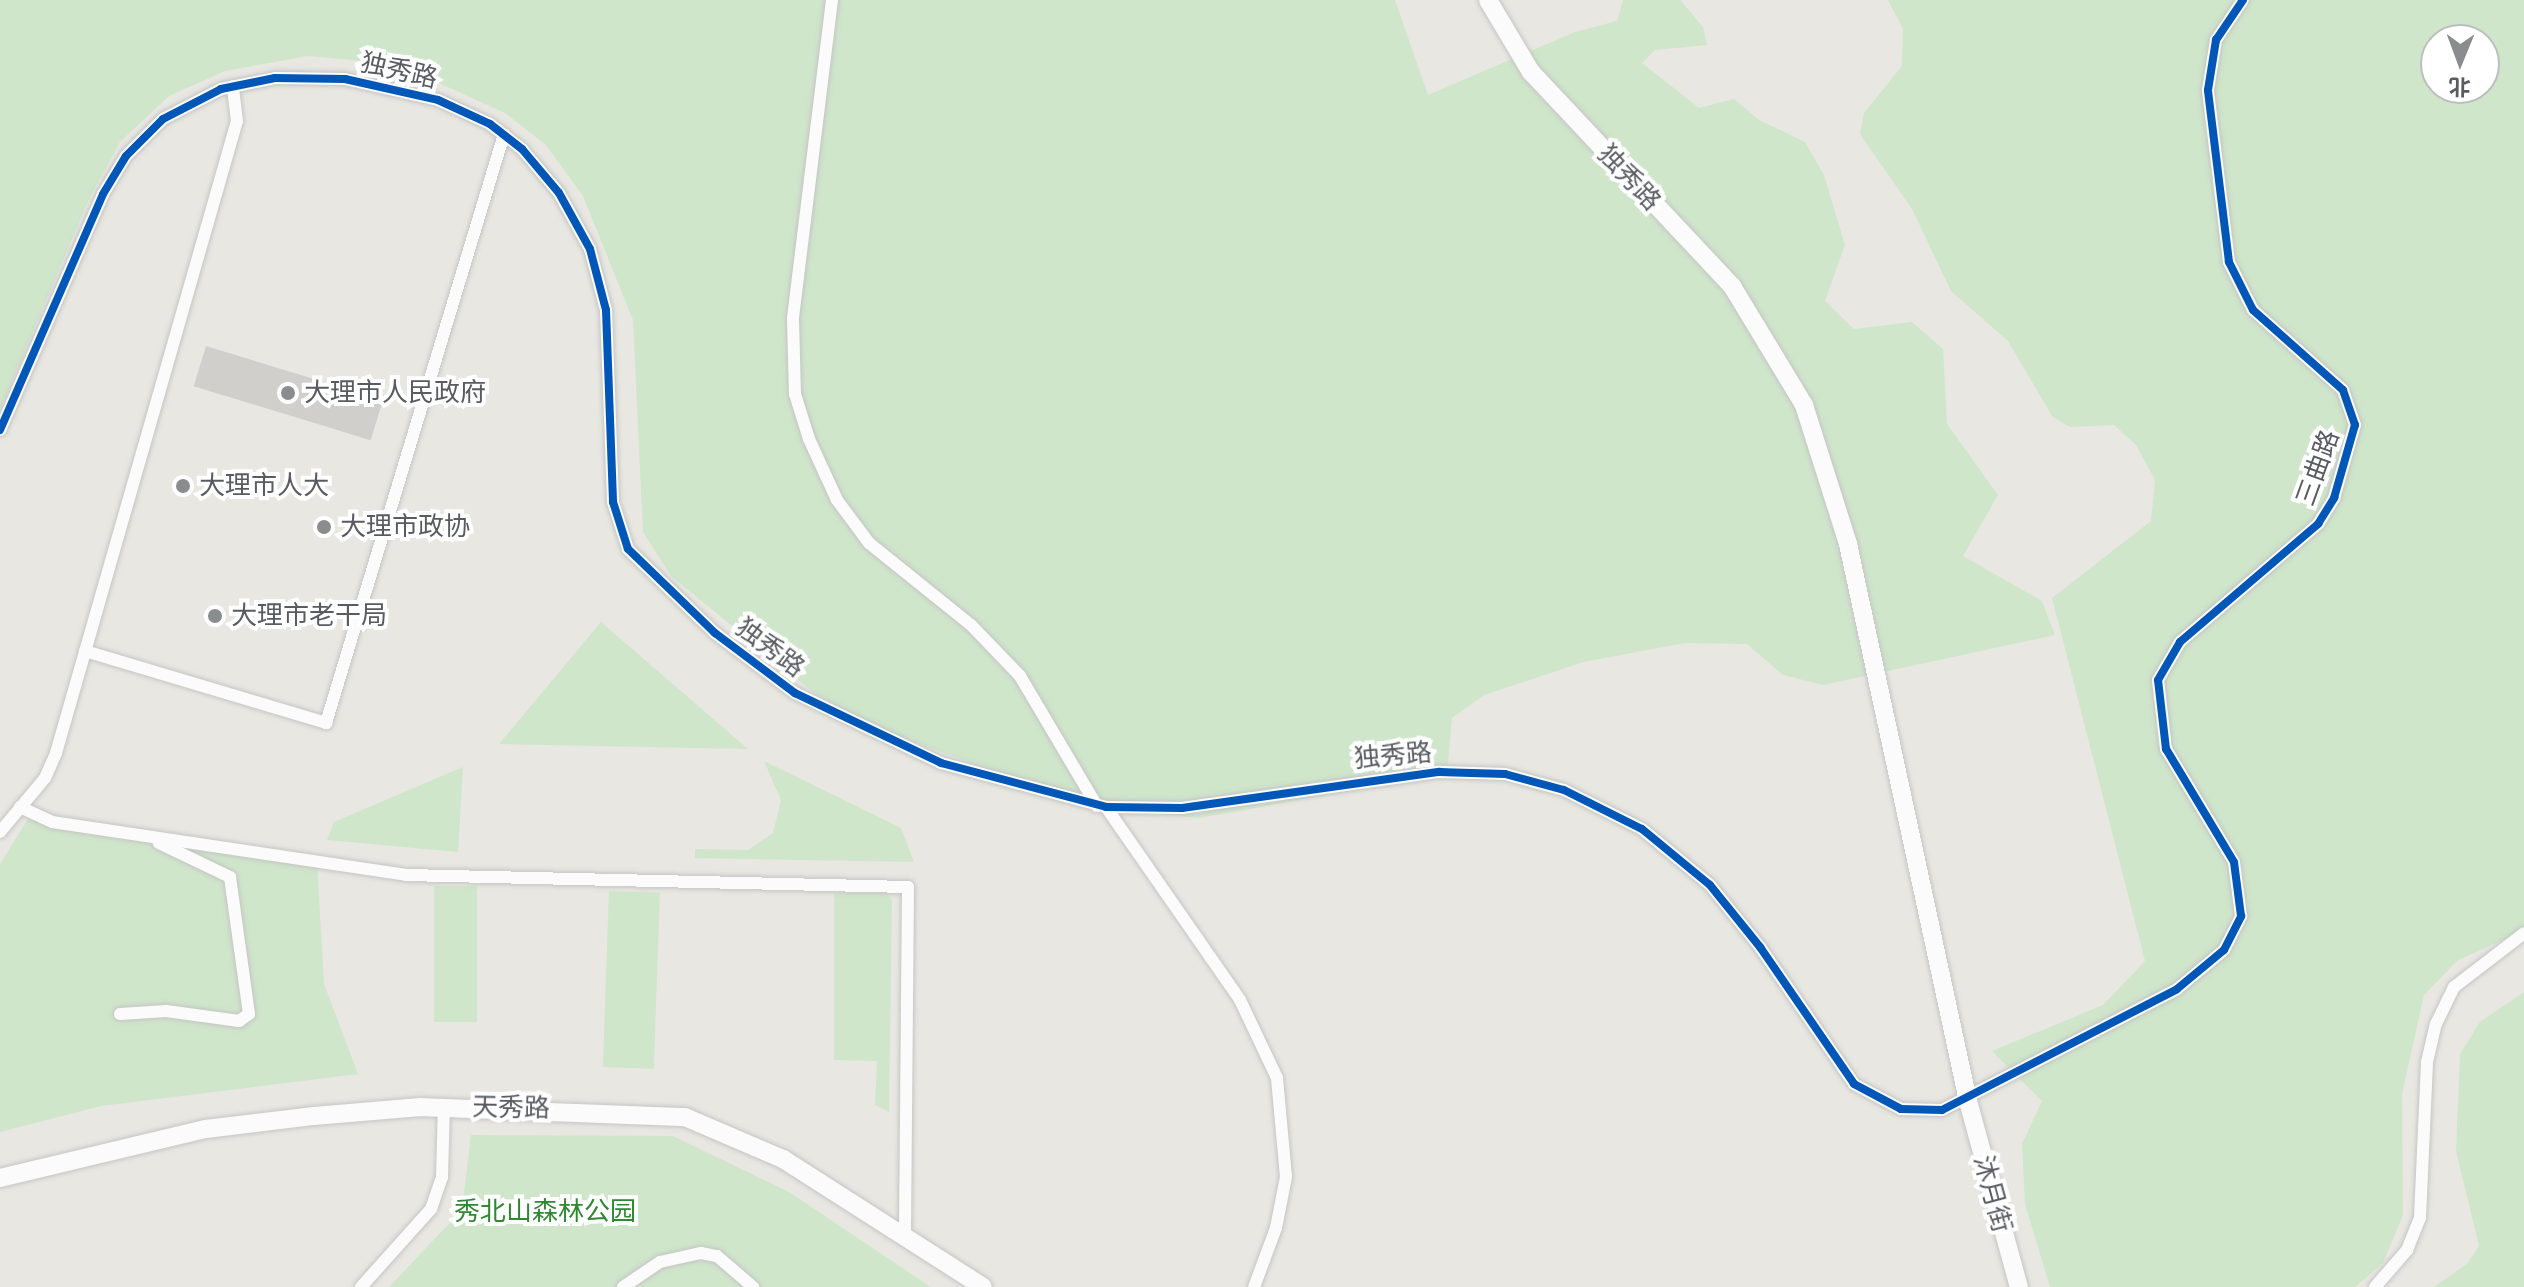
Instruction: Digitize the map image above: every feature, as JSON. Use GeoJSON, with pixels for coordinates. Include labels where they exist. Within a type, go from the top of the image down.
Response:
{"type":"FeatureCollection","features":[{"type":"Feature","properties":{"kind":"main road","name":"独秀路"},"geometry":{"type":"LineString","coordinates":[[1488,0],[1531,72],[1732,286],[1804,405],[1829,467],[1848,544],[1968,1101]]}},
{"type":"Feature","properties":{"kind":"main road","name":"沐月街"},"geometry":{"type":"LineString","coordinates":[[1968,1101],[2019,1287]]}},
{"type":"Feature","properties":{"kind":"main road","name":"天秀路"},"geometry":{"type":"LineString","coordinates":[[0,1178],[206,1129],[444,1107],[685,1117],[783,1159],[983,1287]]}},
{"type":"Feature","properties":{"kind":"street"},"geometry":{"type":"LineString","coordinates":[[832,0],[793,319],[793,374],[809,439],[837,500],[869,543],[971,625],[1020,676],[1101,806],[1240,1000],[1277,1078],[1286,1177],[1276,1228],[1254,1287]]}},
{"type":"Feature","properties":{"kind":"street","name":"三曲路"},"geometry":{"type":"LineString","coordinates":[[1968,1101],[2177,989],[2224,950],[2241,916],[2234,862],[2166,749],[2158,680],[2180,642],[2318,524],[2334,498],[2355,425],[2343,390],[2253,310],[2229,262],[2209,76],[2220,30],[2243,0]]}},
{"type":"Feature","properties":{"kind":"street","name":"独秀路"},"geometry":{"type":"LineString","coordinates":[[0,430],[116,171],[163,119],[233,86],[299,77],[367,82],[438,100],[504,134],[559,193],[599,276],[613,502],[621,537],[636,559],[740,654],[826,711],[955,768],[1101,806],[1182,808],[1439,772],[1505,774],[1564,790],[1642,829],[1710,885],[1760,947],[1831,1059],[1861,1089],[1914,1112],[1968,1101]]}},
{"type":"Feature","properties":{"kind":"street"},"geometry":{"type":"LineString","coordinates":[[0,832],[52,764],[237,121],[233,86]]}},
{"type":"Feature","properties":{"kind":"street"},"geometry":{"type":"LineString","coordinates":[[85,651],[326,723],[504,134]]}},
{"type":"Feature","properties":{"kind":"street"},"geometry":{"type":"LineString","coordinates":[[20,807],[52,822],[406,875],[908,887],[905,1239]]}},
{"type":"Feature","properties":{"kind":"street"},"geometry":{"type":"LineString","coordinates":[[120,1014],[166,1011],[239,1021],[250,1009],[230,877],[138,835]]}},
{"type":"Feature","properties":{"kind":"street"},"geometry":{"type":"LineString","coordinates":[[2375,1287],[2407,1250],[2420,1217],[2427,1062],[2436,1024],[2454,987],[2524,933]]}},
{"type":"Feature","properties":{"kind":"street"},"geometry":{"type":"LineString","coordinates":[[361,1287],[431,1209],[442,1177],[444,1107]]}},
{"type":"Feature","properties":{"kind":"street"},"geometry":{"type":"LineString","coordinates":[[623,1287],[660,1262],[701,1253],[717,1256],[753,1287]]}},
{"type":"Feature","properties":{"kind":"green space"},"geometry":{"type":"Polygon","coordinates":[[[0,0],[1395,0],[1428,95],[1575,32],[1617,21],[1623,0],[1680,0],[1703,27],[1707,45],[1655,50],[1642,63],[1699,108],[1734,99],[1759,120],[1805,142],[1824,175],[1845,245],[1825,301],[1854,329],[1912,322],[1943,349],[1947,424],[1998,495],[1963,556],[2042,601],[2055,635],[1823,685],[1783,675],[1747,644],[1685,643],[1583,662],[1484,695],[1452,718],[1447,774],[1198,818],[1090,807],[882,730],[814,693],[671,576],[643,532],[633,320],[583,196],[546,145],[505,113],[397,64],[308,56],[225,71],[169,96],[120,142],[89,199],[0,410],[0,0]]]}},
{"type":"Feature","properties":{"kind":"green space"},"geometry":{"type":"Polygon","coordinates":[[[1888,0],[2524,0],[2524,931],[2458,960],[2424,995],[2402,1094],[2403,1215],[2383,1263],[2355,1287],[2050,1287],[2025,1204],[2022,1144],[2042,1101],[1992,1051],[2103,1005],[2145,961],[2052,598],[2151,521],[2155,480],[2136,445],[2114,425],[2070,427],[2052,416],[2008,341],[1951,291],[1912,209],[1860,134],[1864,113],[1902,66],[1903,29],[1888,0]]]}},
{"type":"Feature","properties":{"kind":"green space"},"geometry":{"type":"Polygon","coordinates":[[[601,622],[748,749],[499,744],[601,622]]]}},
{"type":"Feature","properties":{"kind":"green space"},"geometry":{"type":"Polygon","coordinates":[[[764,761],[901,828],[914,862],[695,858],[695,849],[748,850],[773,833],[781,800],[764,761]]]}},
{"type":"Feature","properties":{"kind":"green space"},"geometry":{"type":"Polygon","coordinates":[[[463,767],[458,852],[327,840],[334,822],[463,767]]]}},
{"type":"Feature","properties":{"kind":"green space"},"geometry":{"type":"Polygon","coordinates":[[[31,814],[317,862],[324,984],[358,1074],[101,1106],[0,1132],[0,864],[31,814]]]}},
{"type":"Feature","properties":{"kind":"green space"},"geometry":{"type":"Polygon","coordinates":[[[434,886],[477,886],[477,1022],[434,1022],[434,886]]]}},
{"type":"Feature","properties":{"kind":"green space"},"geometry":{"type":"Polygon","coordinates":[[[609,891],[660,893],[654,1069],[603,1067],[609,891]]]}},
{"type":"Feature","properties":{"kind":"green space"},"geometry":{"type":"Polygon","coordinates":[[[834,893],[886,893],[892,901],[889,1112],[875,1105],[877,1061],[834,1060],[834,893]]]}},
{"type":"Feature","properties":{"kind":"green space"},"geometry":{"type":"Polygon","coordinates":[[[2524,992],[2524,1287],[2434,1287],[2468,1263],[2479,1246],[2456,1151],[2460,1054],[2480,1022],[2524,992]]]}},
{"type":"Feature","properties":{"kind":"green space","name":"秀北山森林公园"},"geometry":{"type":"Polygon","coordinates":[[[471,1135],[673,1136],[789,1192],[931,1287],[389,1287],[462,1210],[471,1135]]]}},
{"type":"Feature","properties":{"kind":"building","name":"大理市人民政府"},"geometry":{"type":"Polygon","coordinates":[[[206,346],[383,400],[371,440],[194,386],[206,346]]]}},
{"type":"Feature","properties":{"kind":"cycle path"},"geometry":{"type":"LineString","coordinates":[[0,430],[103,194],[126,156],[163,119],[221,89],[275,78],[345,79],[438,100],[490,124],[522,149],[559,193],[590,249],[606,310],[613,502],[628,549],[715,633],[795,693],[941,763],[1106,807],[1182,808],[1439,772],[1505,774],[1564,790],[1642,829],[1710,885],[1760,947],[1854,1084],[1901,1109],[1942,1110],[2177,989],[2224,950],[2241,916],[2234,862],[2166,749],[2158,680],[2180,642],[2318,524],[2334,498],[2355,425],[2343,390],[2253,310],[2229,262],[2208,90],[2216,40],[2243,0]]}},
{"type":"Feature","properties":{"kind":"place","name":"大理市人民政府"},"geometry":{"type":"Point","coordinates":[288,393]}},
{"type":"Feature","properties":{"kind":"place","name":"大理市人大"},"geometry":{"type":"Point","coordinates":[183,486]}},
{"type":"Feature","properties":{"kind":"place","name":"大理市政协"},"geometry":{"type":"Point","coordinates":[324,527]}},
{"type":"Feature","properties":{"kind":"place","name":"大理市老干局"},"geometry":{"type":"Point","coordinates":[215,616]}}]}
